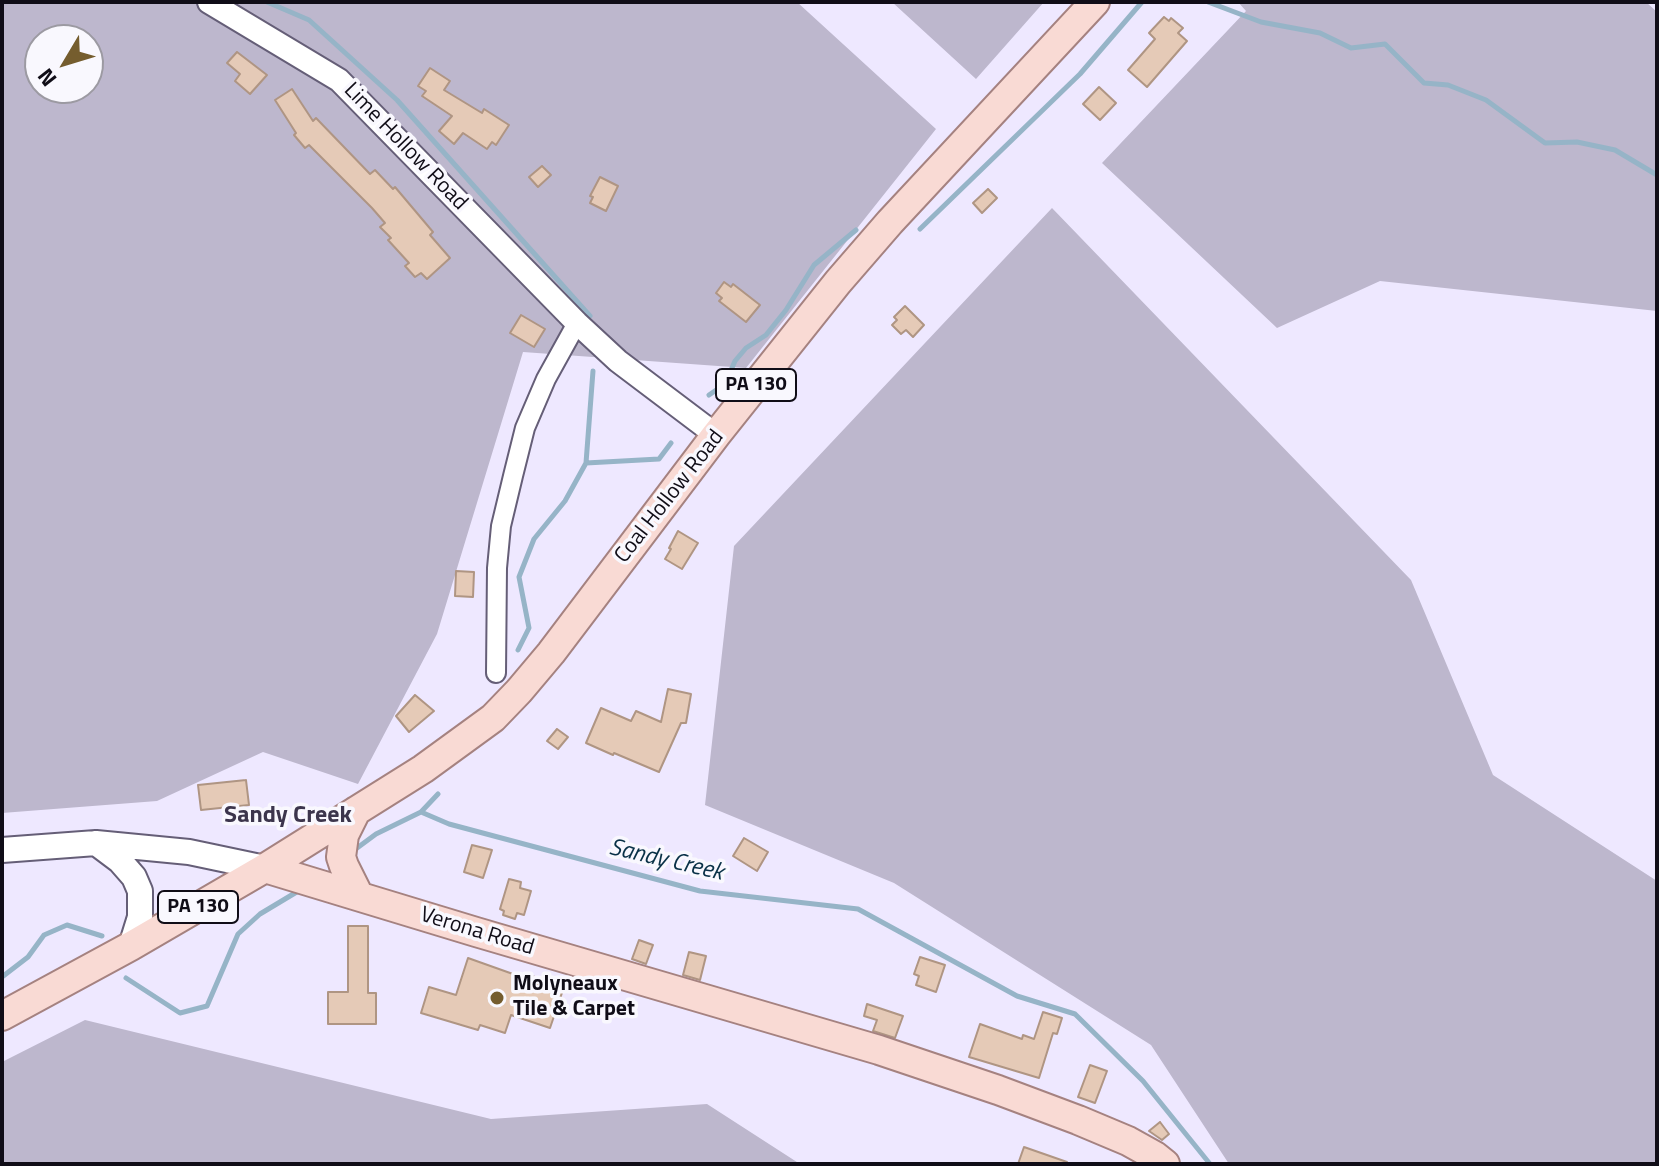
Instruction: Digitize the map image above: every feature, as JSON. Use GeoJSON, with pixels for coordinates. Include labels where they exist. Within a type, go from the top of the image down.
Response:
{"type":"FeatureCollection","features":[{"type":"Feature","properties":{"kind":"main road","name":"Coal Hollow Road"},"geometry":{"type":"LineString","coordinates":[[265,868],[423,769],[493,718],[519,691],[838,282],[1095,2]]}},
{"type":"Feature","properties":{"kind":"main road"},"geometry":{"type":"LineString","coordinates":[[327,868],[356,811]]}},
{"type":"Feature","properties":{"kind":"main road"},"geometry":{"type":"LineString","coordinates":[[96,843],[120,861],[134,877],[140,891],[140,917],[131,946]]}},
{"type":"Feature","properties":{"kind":"main road","name":"Verona Road"},"geometry":{"type":"LineString","coordinates":[[2,850],[96,843],[189,852],[265,868],[327,868],[359,896],[879,1050],[1078,1120],[1128,1141],[1165,1164]]}},
{"type":"Feature","properties":{"kind":"main road","name":"PA 130"},"geometry":{"type":"LineString","coordinates":[[2,1016],[265,868]]}},
{"type":"Feature","properties":{"kind":"street","name":"Lime Hollow Road"},"geometry":{"type":"LineString","coordinates":[[209,2],[339,80],[577,323],[618,361],[716,435]]}},
{"type":"Feature","properties":{"kind":"street"},"geometry":{"type":"LineString","coordinates":[[496,673],[497,568],[501,526],[525,428],[546,379],[577,323]]}},
{"type":"Feature","properties":{"kind":"shaded area"},"geometry":{"type":"Polygon","coordinates":[[[2,2],[797,2],[936,129],[746,368],[523,352],[437,634],[358,784],[263,752],[157,801],[2,813],[2,2]]]}},
{"type":"Feature","properties":{"kind":"shaded area"},"geometry":{"type":"Polygon","coordinates":[[[892,2],[1044,2],[976,79],[892,2]]]}},
{"type":"Feature","properties":{"kind":"shaded area"},"geometry":{"type":"Polygon","coordinates":[[[1238,2],[1646,2],[1657,12],[1657,311],[1380,281],[1277,328],[1102,163],[1246,11],[1238,2]]]}},
{"type":"Feature","properties":{"kind":"shaded area"},"geometry":{"type":"Polygon","coordinates":[[[1052,208],[1411,580],[1493,775],[1657,881],[1657,1164],[1229,1164],[1151,1045],[894,883],[705,805],[734,546],[1052,208]]]}},
{"type":"Feature","properties":{"kind":"shaded area"},"geometry":{"type":"Polygon","coordinates":[[[85,1020],[491,1119],[707,1104],[800,1164],[2,1164],[2,1062],[85,1020]]]}},
{"type":"Feature","properties":{"kind":"building"},"geometry":{"type":"Polygon","coordinates":[[[1164,17],[1169,21],[1171,18],[1183,28],[1178,33],[1187,41],[1147,87],[1128,70],[1155,39],[1149,33],[1164,17]]]}},
{"type":"Feature","properties":{"kind":"building"},"geometry":{"type":"Polygon","coordinates":[[[237,52],[267,75],[250,94],[235,81],[240,74],[227,63],[237,52]]]}},
{"type":"Feature","properties":{"kind":"building"},"geometry":{"type":"Polygon","coordinates":[[[430,68],[450,81],[444,90],[509,125],[496,145],[492,142],[487,149],[463,133],[454,144],[439,131],[452,116],[422,96],[426,91],[418,86],[430,68]]]}},
{"type":"Feature","properties":{"kind":"building"},"geometry":{"type":"Polygon","coordinates":[[[1099,87],[1116,103],[1100,120],[1083,104],[1099,87]]]}},
{"type":"Feature","properties":{"kind":"building"},"geometry":{"type":"Polygon","coordinates":[[[292,89],[313,121],[316,118],[370,174],[375,170],[393,189],[395,187],[433,232],[430,235],[450,258],[427,279],[421,273],[415,277],[405,266],[409,263],[388,240],[391,238],[380,227],[385,223],[372,208],[309,145],[305,148],[294,135],[296,133],[275,100],[292,89]]]}},
{"type":"Feature","properties":{"kind":"building"},"geometry":{"type":"Polygon","coordinates":[[[542,166],[551,175],[538,187],[529,177],[542,166]]]}},
{"type":"Feature","properties":{"kind":"building"},"geometry":{"type":"Polygon","coordinates":[[[600,177],[618,186],[606,211],[590,203],[593,197],[590,196],[600,177]]]}},
{"type":"Feature","properties":{"kind":"building"},"geometry":{"type":"Polygon","coordinates":[[[988,189],[997,198],[982,213],[973,203],[988,189]]]}},
{"type":"Feature","properties":{"kind":"building"},"geometry":{"type":"Polygon","coordinates":[[[724,282],[731,287],[733,284],[760,305],[746,322],[719,301],[722,298],[716,293],[724,282]]]}},
{"type":"Feature","properties":{"kind":"building"},"geometry":{"type":"Polygon","coordinates":[[[905,306],[924,325],[913,337],[906,330],[901,334],[892,325],[897,320],[894,317],[905,306]]]}},
{"type":"Feature","properties":{"kind":"building"},"geometry":{"type":"Polygon","coordinates":[[[521,315],[545,329],[534,347],[510,333],[521,315]]]}},
{"type":"Feature","properties":{"kind":"building"},"geometry":{"type":"Polygon","coordinates":[[[678,531],[698,543],[682,569],[665,559],[678,531]]]}},
{"type":"Feature","properties":{"kind":"building"},"geometry":{"type":"Polygon","coordinates":[[[456,571],[474,572],[473,597],[455,596],[456,571]]]}},
{"type":"Feature","properties":{"kind":"building"},"geometry":{"type":"Polygon","coordinates":[[[668,689],[691,694],[686,723],[681,723],[659,772],[586,743],[601,708],[631,721],[636,711],[661,722],[668,689]]]}},
{"type":"Feature","properties":{"kind":"building"},"geometry":{"type":"Polygon","coordinates":[[[415,695],[434,711],[409,732],[396,716],[415,695]]]}},
{"type":"Feature","properties":{"kind":"building"},"geometry":{"type":"Polygon","coordinates":[[[557,729],[568,737],[558,749],[547,741],[557,729]]]}},
{"type":"Feature","properties":{"kind":"building"},"geometry":{"type":"Polygon","coordinates":[[[246,780],[249,805],[201,810],[198,785],[246,780]]]}},
{"type":"Feature","properties":{"kind":"building"},"geometry":{"type":"Polygon","coordinates":[[[744,838],[768,852],[757,871],[733,856],[744,838]]]}},
{"type":"Feature","properties":{"kind":"building"},"geometry":{"type":"Polygon","coordinates":[[[472,845],[492,850],[483,878],[464,872],[472,845]]]}},
{"type":"Feature","properties":{"kind":"building"},"geometry":{"type":"Polygon","coordinates":[[[509,879],[521,882],[520,888],[531,891],[524,915],[517,913],[515,919],[503,915],[504,911],[500,909],[509,879]]]}},
{"type":"Feature","properties":{"kind":"building"},"geometry":{"type":"Polygon","coordinates":[[[348,926],[368,926],[368,993],[376,993],[376,1024],[328,1024],[328,992],[348,992],[348,926]]]}},
{"type":"Feature","properties":{"kind":"building"},"geometry":{"type":"Polygon","coordinates":[[[639,940],[653,945],[646,964],[632,959],[639,940]]]}},
{"type":"Feature","properties":{"kind":"building"},"geometry":{"type":"Polygon","coordinates":[[[689,952],[706,956],[700,980],[683,975],[689,952]]]}},
{"type":"Feature","properties":{"kind":"building"},"geometry":{"type":"Polygon","coordinates":[[[920,957],[945,965],[936,992],[916,985],[919,976],[914,974],[920,957]]]}},
{"type":"Feature","properties":{"kind":"building"},"geometry":{"type":"Polygon","coordinates":[[[468,958],[527,979],[529,975],[564,987],[550,1028],[511,1015],[505,1033],[480,1025],[478,1030],[421,1013],[429,987],[456,995],[468,958]]]}},
{"type":"Feature","properties":{"kind":"building"},"geometry":{"type":"Polygon","coordinates":[[[867,1004],[903,1016],[895,1038],[873,1031],[877,1020],[864,1016],[867,1004]]]}},
{"type":"Feature","properties":{"kind":"building"},"geometry":{"type":"Polygon","coordinates":[[[1043,1012],[1062,1018],[1057,1034],[1053,1033],[1039,1078],[969,1057],[980,1024],[1022,1039],[1023,1035],[1034,1039],[1043,1012]]]}},
{"type":"Feature","properties":{"kind":"building"},"geometry":{"type":"Polygon","coordinates":[[[1090,1065],[1107,1071],[1095,1103],[1078,1097],[1090,1065]]]}},
{"type":"Feature","properties":{"kind":"building"},"geometry":{"type":"Polygon","coordinates":[[[1160,1122],[1169,1134],[1162,1140],[1149,1131],[1160,1122]]]}},
{"type":"Feature","properties":{"kind":"building"},"geometry":{"type":"Polygon","coordinates":[[[1024,1147],[1067,1162],[1018,1164],[1024,1147]]]}},
{"type":"Feature","properties":{"kind":"waterway"},"geometry":{"type":"LineString","coordinates":[[267,2],[309,20],[397,100],[590,316]]}},
{"type":"Feature","properties":{"kind":"waterway"},"geometry":{"type":"LineString","coordinates":[[920,229],[1080,74],[1142,2]]}},
{"type":"Feature","properties":{"kind":"waterway"},"geometry":{"type":"LineString","coordinates":[[1208,2],[1261,22],[1320,33],[1351,48],[1385,44],[1424,83],[1448,85],[1486,100],[1545,143],[1577,142],[1615,150],[1657,175]]}},
{"type":"Feature","properties":{"kind":"waterway"},"geometry":{"type":"LineString","coordinates":[[709,395],[725,384],[735,361],[746,348],[766,335],[814,265],[856,230]]}},
{"type":"Feature","properties":{"kind":"waterway"},"geometry":{"type":"LineString","coordinates":[[518,650],[529,628],[519,577],[534,539],[565,501],[586,463],[593,371]]}},
{"type":"Feature","properties":{"kind":"waterway"},"geometry":{"type":"LineString","coordinates":[[586,463],[659,459],[671,443]]}},
{"type":"Feature","properties":{"kind":"waterway"},"geometry":{"type":"LineString","coordinates":[[421,812],[438,794]]}},
{"type":"Feature","properties":{"kind":"waterway","name":"Sandy Creek"},"geometry":{"type":"LineString","coordinates":[[353,851],[376,834],[421,812],[449,824],[700,891],[858,909],[1017,996],[1075,1014],[1143,1081],[1210,1164]]}},
{"type":"Feature","properties":{"kind":"waterway","name":"Sandy Creek"},"geometry":{"type":"LineString","coordinates":[[126,978],[180,1013],[207,1006],[238,934],[260,914],[300,890]]}},
{"type":"Feature","properties":{"kind":"waterway","name":"Sandy Creek"},"geometry":{"type":"LineString","coordinates":[[2,977],[28,957],[44,935],[67,925],[102,936]]}},
{"type":"Feature","properties":{"kind":"place","name":"Molyneaux Tile & Carpet"},"geometry":{"type":"Point","coordinates":[497,998]}},
{"type":"Feature","properties":{"kind":"district","name":"Sandy Creek"},"geometry":{"type":"Point","coordinates":[288,816]}}]}
